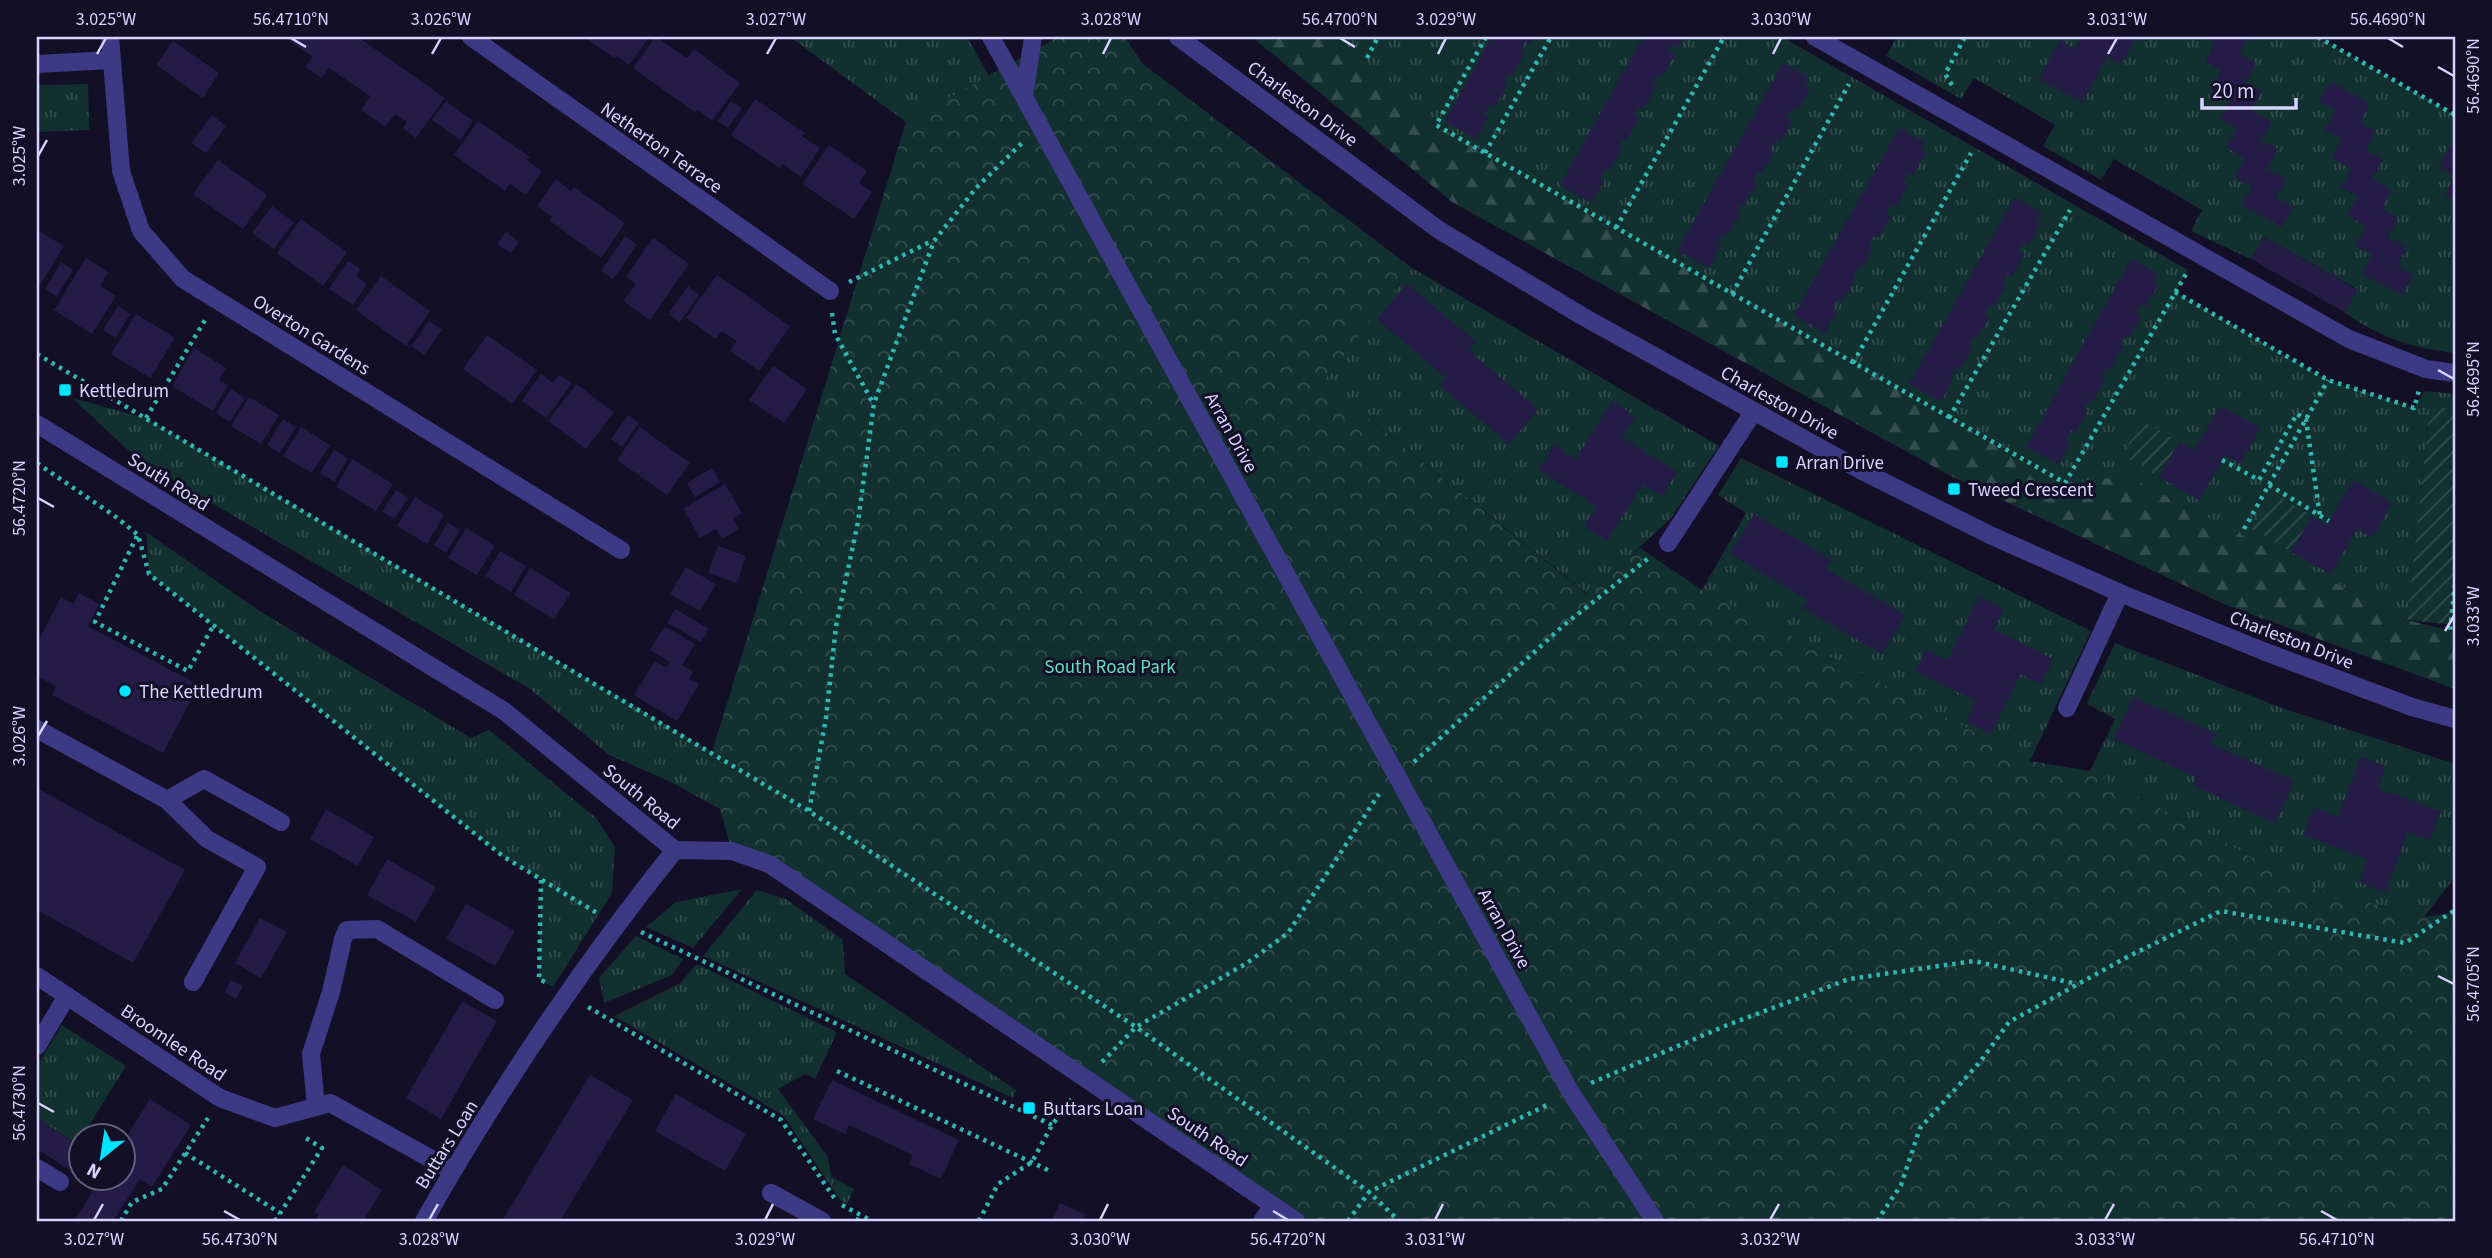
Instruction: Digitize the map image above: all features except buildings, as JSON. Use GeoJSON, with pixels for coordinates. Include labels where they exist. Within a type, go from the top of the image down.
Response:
{"type":"FeatureCollection","features":[{"type":"Feature","properties":{"kind":"street","name":"Overton Gardens"},"geometry":{"type":"LineString","coordinates":[[110,37],[121,171],[141,230],[183,279],[621,551]]}},
{"type":"Feature","properties":{"kind":"street","name":"Netherton Terrace"},"geometry":{"type":"LineString","coordinates":[[471,37],[830,291]]}},
{"type":"Feature","properties":{"kind":"street","name":"Arran Drive"},"geometry":{"type":"LineString","coordinates":[[991,37],[1571,1093],[1655,1221]]}},
{"type":"Feature","properties":{"kind":"street"},"geometry":{"type":"LineString","coordinates":[[1024,97],[1033,37]]}},
{"type":"Feature","properties":{"kind":"street","name":"Charleston Drive"},"geometry":{"type":"LineString","coordinates":[[1178,37],[1439,230],[1582,316],[1862,471],[1979,529],[2120,593],[2263,651],[2412,707],[2455,719]]}},
{"type":"Feature","properties":{"kind":"street"},"geometry":{"type":"LineString","coordinates":[[1815,37],[2349,339],[2426,369],[2455,373]]}},
{"type":"Feature","properties":{"kind":"street"},"geometry":{"type":"LineString","coordinates":[[37,64],[112,60]]}},
{"type":"Feature","properties":{"kind":"street"},"geometry":{"type":"LineString","coordinates":[[1668,543],[1754,411]]}},
{"type":"Feature","properties":{"kind":"street","name":"South Road"},"geometry":{"type":"LineString","coordinates":[[37,424],[504,711],[675,850],[732,851],[769,864],[1296,1221]]}},
{"type":"Feature","properties":{"kind":"street"},"geometry":{"type":"LineString","coordinates":[[2067,708],[2120,593]]}},
{"type":"Feature","properties":{"kind":"street"},"geometry":{"type":"LineString","coordinates":[[37,729],[167,800],[207,839],[257,867],[193,982]]}},
{"type":"Feature","properties":{"kind":"street"},"geometry":{"type":"LineString","coordinates":[[167,800],[204,779],[281,822]]}},
{"type":"Feature","properties":{"kind":"street","name":"Buttars Loan"},"geometry":{"type":"LineString","coordinates":[[424,1221],[566,994],[675,850]]}},
{"type":"Feature","properties":{"kind":"street"},"geometry":{"type":"LineString","coordinates":[[316,1107],[311,1054],[331,992],[342,939],[347,930],[377,929],[495,1000]]}},
{"type":"Feature","properties":{"kind":"street","name":"Broomlee Road"},"geometry":{"type":"LineString","coordinates":[[37,976],[220,1098],[275,1118]]}},
{"type":"Feature","properties":{"kind":"street"},"geometry":{"type":"LineString","coordinates":[[37,1046],[67,996]]}},
{"type":"Feature","properties":{"kind":"street"},"geometry":{"type":"LineString","coordinates":[[275,1118],[330,1103],[453,1171]]}},
{"type":"Feature","properties":{"kind":"street"},"geometry":{"type":"LineString","coordinates":[[37,1168],[60,1182]]}},
{"type":"Feature","properties":{"kind":"street"},"geometry":{"type":"LineString","coordinates":[[771,1193],[822,1221]]}},
{"type":"Feature","properties":{"kind":"street"},"geometry":{"type":"LineString","coordinates":[[1262,1221],[1273,1206]]}},
{"type":"Feature","properties":{"kind":"path"},"geometry":{"type":"LineString","coordinates":[[1367,58],[1378,37]]}},
{"type":"Feature","properties":{"kind":"path"},"geometry":{"type":"LineString","coordinates":[[1486,37],[1436,125],[2065,483],[2197,253]]}},
{"type":"Feature","properties":{"kind":"path"},"geometry":{"type":"LineString","coordinates":[[1485,153],[1551,37]]}},
{"type":"Feature","properties":{"kind":"path"},"geometry":{"type":"LineString","coordinates":[[1616,228],[1724,37]]}},
{"type":"Feature","properties":{"kind":"path"},"geometry":{"type":"LineString","coordinates":[[1948,112],[1957,94],[1945,74],[1965,37]]}},
{"type":"Feature","properties":{"kind":"path"},"geometry":{"type":"LineString","coordinates":[[2318,37],[2455,115]]}},
{"type":"Feature","properties":{"kind":"path"},"geometry":{"type":"LineString","coordinates":[[1732,294],[1862,63]]}},
{"type":"Feature","properties":{"kind":"path"},"geometry":{"type":"LineString","coordinates":[[1853,363],[1983,131]]}},
{"type":"Feature","properties":{"kind":"path"},"geometry":{"type":"LineString","coordinates":[[809,811],[827,718],[836,626],[859,522],[874,403],[934,241],[976,188],[1027,138]]}},
{"type":"Feature","properties":{"kind":"path"},"geometry":{"type":"LineString","coordinates":[[1950,418],[2082,188]]}},
{"type":"Feature","properties":{"kind":"path"},"geometry":{"type":"LineString","coordinates":[[830,291],[934,241]]}},
{"type":"Feature","properties":{"kind":"path"},"geometry":{"type":"LineString","coordinates":[[2175,292],[2328,380],[2414,408],[2426,369]]}},
{"type":"Feature","properties":{"kind":"path"},"geometry":{"type":"LineString","coordinates":[[146,418],[217,300]]}},
{"type":"Feature","properties":{"kind":"path"},"geometry":{"type":"LineString","coordinates":[[835,334],[874,403]]}},
{"type":"Feature","properties":{"kind":"path"},"geometry":{"type":"LineString","coordinates":[[37,354],[809,811],[1136,1027],[1369,1192],[1399,1221]]}},
{"type":"Feature","properties":{"kind":"path"},"geometry":{"type":"LineString","coordinates":[[2244,528],[2328,380]]}},
{"type":"Feature","properties":{"kind":"path"},"geometry":{"type":"LineString","coordinates":[[2222,460],[2259,480],[2297,414],[2306,420],[2320,516]]}},
{"type":"Feature","properties":{"kind":"path"},"geometry":{"type":"LineString","coordinates":[[37,464],[138,535],[149,574],[503,857],[600,915],[1052,1125]]}},
{"type":"Feature","properties":{"kind":"path"},"geometry":{"type":"LineString","coordinates":[[2269,485],[2329,521]]}},
{"type":"Feature","properties":{"kind":"path"},"geometry":{"type":"LineString","coordinates":[[138,535],[95,622],[188,671],[213,626]]}},
{"type":"Feature","properties":{"kind":"path"},"geometry":{"type":"LineString","coordinates":[[979,1221],[998,1184],[1032,1163],[1052,1125],[1086,1079],[1136,1027],[1247,963],[1288,933],[1376,796],[1564,625],[1668,543]]}},
{"type":"Feature","properties":{"kind":"path"},"geometry":{"type":"LineString","coordinates":[[2455,584],[2450,631],[2455,632]]}},
{"type":"Feature","properties":{"kind":"path"},"geometry":{"type":"LineString","coordinates":[[541,880],[539,979],[781,1120],[838,1203],[872,1221]]}},
{"type":"Feature","properties":{"kind":"path"},"geometry":{"type":"LineString","coordinates":[[1877,1221],[1901,1185],[1920,1128],[1980,1062],[2009,1022],[2077,984],[2221,911],[2405,943],[2455,910]]}},
{"type":"Feature","properties":{"kind":"path"},"geometry":{"type":"LineString","coordinates":[[1348,1221],[1369,1192],[1571,1093],[1700,1037],[1849,979],[1974,961],[2077,984]]}},
{"type":"Feature","properties":{"kind":"path"},"geometry":{"type":"LineString","coordinates":[[837,1072],[1048,1170]]}},
{"type":"Feature","properties":{"kind":"path"},"geometry":{"type":"LineString","coordinates":[[121,1221],[132,1202],[162,1189],[220,1098]]}},
{"type":"Feature","properties":{"kind":"path"},"geometry":{"type":"LineString","coordinates":[[275,1118],[321,1148],[275,1221]]}},
{"type":"Feature","properties":{"kind":"path"},"geometry":{"type":"LineString","coordinates":[[185,1153],[280,1213]]}},
{"type":"Feature","properties":{"kind":"path"},"geometry":{"type":"LineString","coordinates":[[857,1221],[860,1215]]}},
{"type":"Feature","properties":{"kind":"green space"},"geometry":{"type":"Polygon","coordinates":[[[790,37],[967,37],[989,76],[906,122],[790,37]]]}},
{"type":"Feature","properties":{"kind":"green space","name":"South Road Park"},"geometry":{"type":"Polygon","coordinates":[[[1058,37],[1126,39],[1143,64],[1412,268],[1323,382],[1588,595],[1640,548],[1702,590],[2030,761],[2090,771],[2310,888],[2424,917],[2452,913],[2455,915],[2455,1221],[1296,1221],[769,864],[732,851],[720,809],[712,752],[906,122],[1058,37]]]}},
{"type":"Feature","properties":{"kind":"green space"},"geometry":{"type":"Polygon","coordinates":[[[1252,37],[1325,37],[1436,125],[2064,483],[2127,476],[2407,620],[2455,632],[2455,689],[2226,605],[1951,476],[1452,202],[1252,37]]]}},
{"type":"Feature","properties":{"kind":"green space"},"geometry":{"type":"Polygon","coordinates":[[[1325,37],[1782,37],[2188,270],[2176,292],[2328,380],[2414,408],[2425,391],[2455,394],[2455,409],[2430,406],[2407,620],[2127,476],[2065,483],[1436,125],[1325,37]]]}},
{"type":"Feature","properties":{"kind":"green space"},"geometry":{"type":"Polygon","coordinates":[[[1897,37],[2318,37],[2455,115],[2455,353],[2425,348],[2370,329],[2344,312],[2357,289],[2264,237],[2251,259],[2191,231],[2202,210],[2114,159],[2101,180],[2043,146],[2055,125],[1974,78],[1961,99],[1886,56],[1897,37]]]}},
{"type":"Feature","properties":{"kind":"green space"},"geometry":{"type":"Polygon","coordinates":[[[88,84],[89,130],[37,132],[37,85],[88,84]]]}},
{"type":"Feature","properties":{"kind":"green space"},"geometry":{"type":"Polygon","coordinates":[[[1412,268],[1719,446],[1671,518],[1589,595],[1323,382],[1412,268]]]}},
{"type":"Feature","properties":{"kind":"green space"},"geometry":{"type":"Polygon","coordinates":[[[72,398],[146,418],[712,752],[720,809],[669,781],[609,755],[530,689],[140,461],[72,398]]]}},
{"type":"Feature","properties":{"kind":"green space"},"geometry":{"type":"Polygon","coordinates":[[[2430,406],[2455,409],[2455,625],[2407,620],[2430,406]]]}},
{"type":"Feature","properties":{"kind":"green space"},"geometry":{"type":"Polygon","coordinates":[[[2142,420],[2179,442],[2159,477],[2123,455],[2142,420]]]}},
{"type":"Feature","properties":{"kind":"green space"},"geometry":{"type":"Polygon","coordinates":[[[1741,458],[2091,631],[2030,761],[1702,590],[1746,513],[1718,495],[1741,458]]]}},
{"type":"Feature","properties":{"kind":"green space"},"geometry":{"type":"Polygon","coordinates":[[[2273,493],[2312,516],[2291,552],[2252,529],[2273,493]]]}},
{"type":"Feature","properties":{"kind":"green space"},"geometry":{"type":"Polygon","coordinates":[[[146,532],[261,612],[471,738],[489,730],[596,818],[615,847],[612,893],[553,987],[539,979],[541,880],[503,857],[149,574],[146,532]]]}},
{"type":"Feature","properties":{"kind":"green space"},"geometry":{"type":"Polygon","coordinates":[[[2115,643],[2282,708],[2455,764],[2455,877],[2424,917],[2310,888],[2090,771],[2115,719],[2087,704],[2115,643]]]}},
{"type":"Feature","properties":{"kind":"green space"},"geometry":{"type":"Polygon","coordinates":[[[742,889],[693,948],[646,927],[676,902],[742,889]]]}},
{"type":"Feature","properties":{"kind":"green space"},"geometry":{"type":"Polygon","coordinates":[[[757,890],[786,899],[843,940],[845,974],[1016,1090],[1013,1098],[703,956],[757,890]]]}},
{"type":"Feature","properties":{"kind":"green space"},"geometry":{"type":"Polygon","coordinates":[[[636,936],[683,959],[672,975],[604,1003],[599,978],[636,936]]]}},
{"type":"Feature","properties":{"kind":"green space"},"geometry":{"type":"Polygon","coordinates":[[[697,964],[837,1032],[815,1079],[805,1074],[778,1089],[828,1157],[831,1176],[854,1189],[847,1204],[841,1201],[783,1115],[614,1016],[680,983],[697,964]]]}},
{"type":"Feature","properties":{"kind":"green space"},"geometry":{"type":"Polygon","coordinates":[[[62,1025],[126,1066],[91,1122],[66,1122],[66,1137],[37,1119],[37,1066],[62,1025]]]}},
{"type":"Feature","properties":{"kind":"place","name":"Kettledrum"},"geometry":{"type":"Point","coordinates":[65,390]}},
{"type":"Feature","properties":{"kind":"place","name":"Arran Drive"},"geometry":{"type":"Point","coordinates":[1782,462]}},
{"type":"Feature","properties":{"kind":"place","name":"Tweed Crescent"},"geometry":{"type":"Point","coordinates":[1954,489]}},
{"type":"Feature","properties":{"kind":"place","name":"The Kettledrum"},"geometry":{"type":"Point","coordinates":[125,691]}},
{"type":"Feature","properties":{"kind":"place","name":"Buttars Loan"},"geometry":{"type":"Point","coordinates":[1029,1108]}}]}
